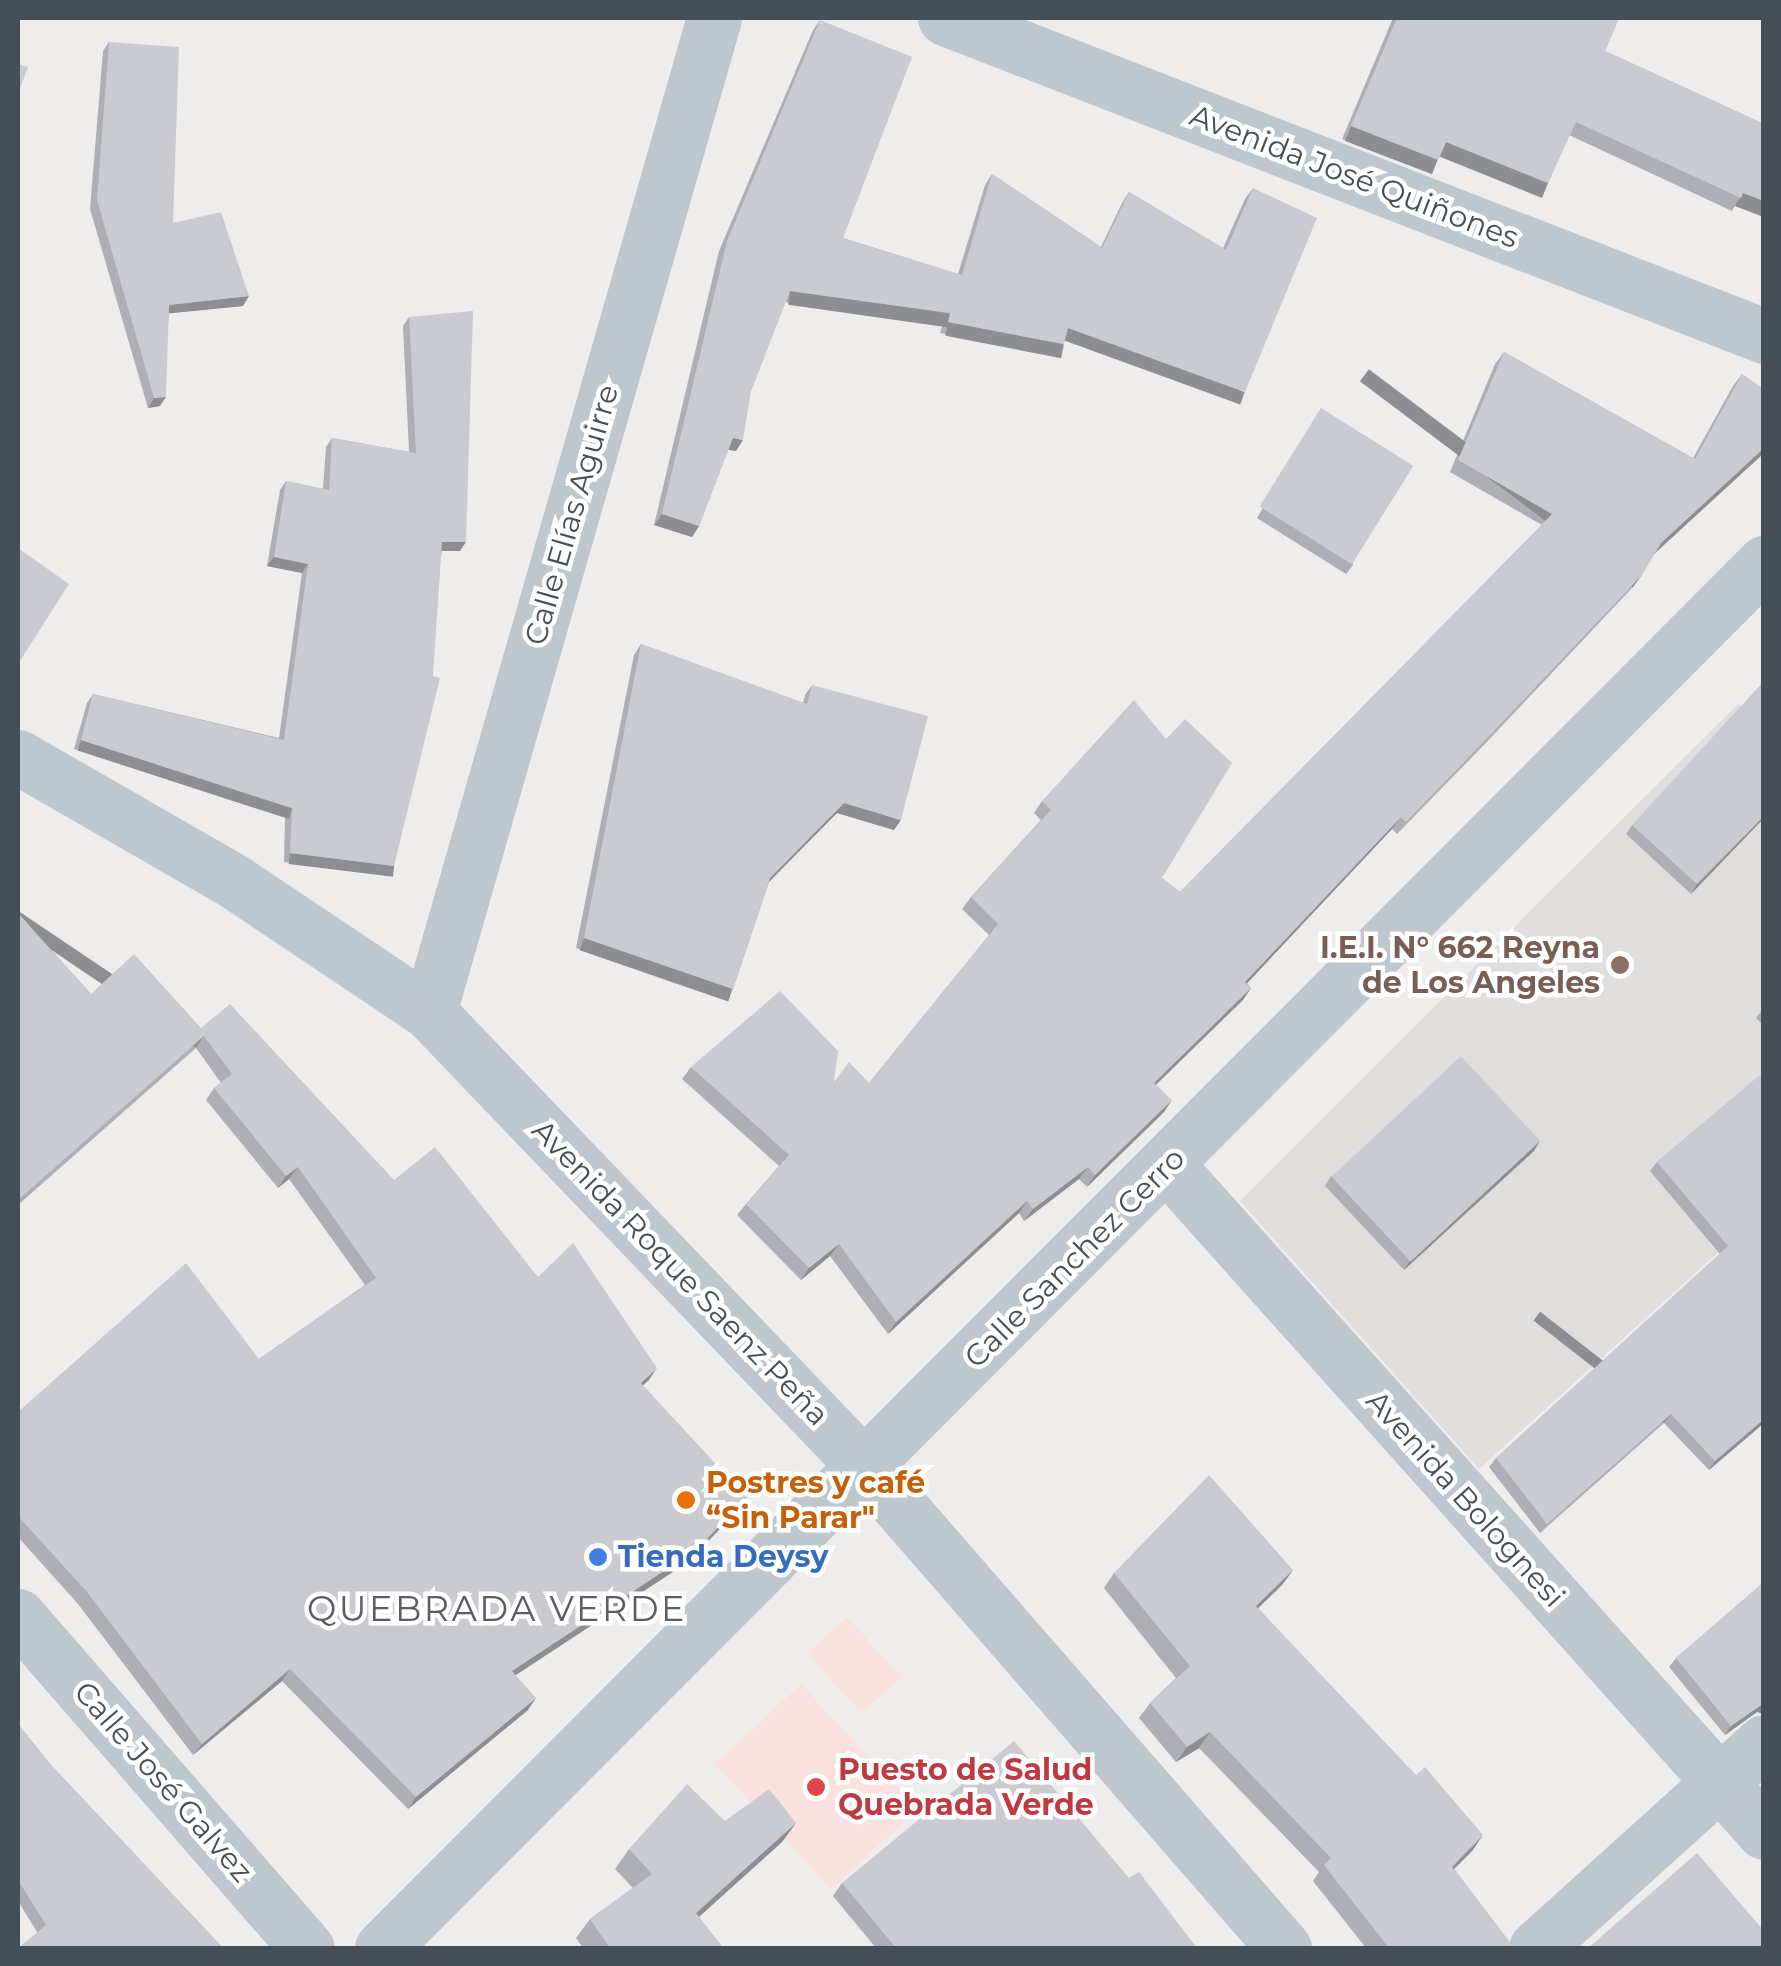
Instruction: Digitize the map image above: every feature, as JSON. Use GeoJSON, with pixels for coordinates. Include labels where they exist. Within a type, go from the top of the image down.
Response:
{"type":"FeatureCollection","features":[{"type":"Feature","properties":{"kind":"street","name":"Calle Elías Aguirre"},"geometry":{"type":"LineString","coordinates":[[430,1012],[714,18]]}},
{"type":"Feature","properties":{"kind":"street","name":"Avenida José Quiñones"},"geometry":{"type":"LineString","coordinates":[[944,18],[1764,336]]}},
{"type":"Feature","properties":{"kind":"street","name":"Calle Sanchez Cerro"},"geometry":{"type":"LineString","coordinates":[[382,1948],[868,1468],[1764,563]]}},
{"type":"Feature","properties":{"kind":"street","name":"Avenida Roque Saenz Peña"},"geometry":{"type":"LineString","coordinates":[[18,757],[236,882],[430,1012],[868,1468],[1284,1948]]}},
{"type":"Feature","properties":{"kind":"street","name":"Avenida Bolognesi"},"geometry":{"type":"LineString","coordinates":[[1168,1165],[1764,1832]]}},
{"type":"Feature","properties":{"kind":"street","name":"Calle José Galvez"},"geometry":{"type":"LineString","coordinates":[[18,1616],[307,1948]]}},
{"type":"Feature","properties":{"kind":"street"},"geometry":{"type":"LineString","coordinates":[[1536,1948],[1764,1742]]}},
{"type":"Feature","properties":{"kind":"shaded area","name":"I.E.I. N° 662 Reyna de Los Angeles"},"geometry":{"type":"Polygon","coordinates":[[[1738,704],[1763,729],[1763,1212],[1479,1469],[1240,1201],[1738,704]]]}},
{"type":"Feature","properties":{"kind":"shaded area","name":"Puesto de Salud Quebrada Verde"},"geometry":{"type":"Polygon","coordinates":[[[847,1617],[901,1677],[861,1713],[807,1653],[847,1617]]]}},
{"type":"Feature","properties":{"kind":"shaded area","name":"Puesto de Salud Quebrada Verde"},"geometry":{"type":"Polygon","coordinates":[[[801,1684],[918,1809],[831,1890],[715,1764],[801,1684]]]}},
{"type":"Feature","properties":{"kind":"building"},"geometry":{"type":"Polygon","coordinates":[[[1397,18],[1619,18],[1605,51],[1764,124],[1764,201],[1743,193],[1741,198],[1576,122],[1548,183],[1446,142],[1438,160],[1351,126],[1397,18]]]}},
{"type":"Feature","properties":{"kind":"building"},"geometry":{"type":"Polygon","coordinates":[[[820,20],[912,57],[843,238],[962,275],[992,174],[1102,248],[1129,192],[1226,250],[1253,188],[1317,218],[1245,392],[1068,328],[1064,344],[948,322],[950,313],[790,291],[751,391],[743,440],[733,438],[699,526],[662,514],[727,241],[820,20]]]}},
{"type":"Feature","properties":{"kind":"building"},"geometry":{"type":"Polygon","coordinates":[[[109,42],[179,47],[173,223],[221,212],[249,296],[169,305],[166,397],[154,398],[97,200],[109,42]]]}},
{"type":"Feature","properties":{"kind":"building"},"geometry":{"type":"Polygon","coordinates":[[[18,64],[28,67],[18,94],[18,64]]]}},
{"type":"Feature","properties":{"kind":"building"},"geometry":{"type":"Polygon","coordinates":[[[473,311],[466,542],[442,542],[433,676],[440,678],[394,866],[290,853],[292,808],[81,740],[93,694],[284,740],[308,564],[274,557],[286,481],[329,490],[332,438],[416,453],[409,317],[473,311]]]}},
{"type":"Feature","properties":{"kind":"building"},"geometry":{"type":"Polygon","coordinates":[[[1504,352],[1695,459],[1742,374],[1764,389],[1764,448],[1661,543],[1642,575],[1406,822],[1401,817],[1245,982],[1251,988],[1154,1083],[1172,1100],[1095,1175],[1088,1167],[1033,1209],[1027,1201],[896,1322],[839,1244],[809,1268],[746,1204],[789,1155],[691,1067],[780,991],[838,1051],[834,1082],[849,1062],[869,1083],[998,924],[971,897],[1051,810],[1042,801],[1134,700],[1166,739],[1185,719],[1232,763],[1162,878],[1180,892],[1552,514],[1458,460],[1504,352]]]}},
{"type":"Feature","properties":{"kind":"building"},"geometry":{"type":"Polygon","coordinates":[[[1321,408],[1413,466],[1352,564],[1260,506],[1321,408]]]}},
{"type":"Feature","properties":{"kind":"building"},"geometry":{"type":"Polygon","coordinates":[[[18,548],[69,584],[18,664],[18,548]]]}},
{"type":"Feature","properties":{"kind":"building"},"geometry":{"type":"Polygon","coordinates":[[[641,644],[807,704],[812,685],[928,716],[901,820],[844,803],[770,878],[733,989],[584,938],[641,644]]]}},
{"type":"Feature","properties":{"kind":"building"},"geometry":{"type":"Polygon","coordinates":[[[1764,681],[1764,816],[1697,884],[1632,825],[1764,681]]]}},
{"type":"Feature","properties":{"kind":"building"},"geometry":{"type":"Polygon","coordinates":[[[18,913],[91,994],[134,954],[201,1028],[230,1004],[394,1180],[435,1147],[538,1277],[573,1243],[657,1368],[641,1383],[747,1498],[696,1550],[512,1671],[536,1698],[416,1797],[290,1669],[202,1744],[87,1592],[18,1516],[18,1412],[186,1263],[259,1359],[376,1278],[298,1167],[286,1176],[214,1088],[232,1074],[204,1036],[18,1200],[18,913]]]}},
{"type":"Feature","properties":{"kind":"building"},"geometry":{"type":"Polygon","coordinates":[[[1461,1056],[1540,1141],[1411,1262],[1332,1177],[1461,1056]]]}},
{"type":"Feature","properties":{"kind":"building"},"geometry":{"type":"Polygon","coordinates":[[[1764,1072],[1764,1419],[1715,1461],[1671,1414],[1547,1524],[1496,1458],[1728,1246],[1657,1162],[1764,1072]]]}},
{"type":"Feature","properties":{"kind":"building"},"geometry":{"type":"Polygon","coordinates":[[[1209,1475],[1293,1570],[1256,1606],[1416,1775],[1425,1767],[1483,1835],[1452,1867],[1514,1948],[1389,1948],[1324,1865],[1331,1858],[1210,1732],[1187,1747],[1150,1703],[1190,1666],[1114,1573],[1209,1475]]]}},
{"type":"Feature","properties":{"kind":"building"},"geometry":{"type":"Polygon","coordinates":[[[1764,1582],[1764,1703],[1731,1726],[1676,1658],[1764,1582]]]}},
{"type":"Feature","properties":{"kind":"building"},"geometry":{"type":"Polygon","coordinates":[[[18,1724],[51,1765],[223,1948],[18,1948],[46,1925],[18,1880],[18,1724]]]}},
{"type":"Feature","properties":{"kind":"building"},"geometry":{"type":"Polygon","coordinates":[[[1014,1741],[1129,1878],[1139,1872],[1197,1948],[896,1948],[842,1883],[1014,1741]]]}},
{"type":"Feature","properties":{"kind":"building"},"geometry":{"type":"Polygon","coordinates":[[[687,1784],[725,1821],[769,1789],[796,1823],[696,1913],[723,1948],[610,1948],[590,1919],[652,1874],[629,1849],[687,1784]]]}},
{"type":"Feature","properties":{"kind":"building"},"geometry":{"type":"Polygon","coordinates":[[[1697,1853],[1764,1931],[1764,1948],[1588,1948],[1697,1853]]]}},
{"type":"Feature","properties":{"kind":"place","name":"I.E.I. N° 662 Reyna de Los Angeles"},"geometry":{"type":"Point","coordinates":[1620,965]}},
{"type":"Feature","properties":{"kind":"place","name":"Postres y café “Sin Parar\""},"geometry":{"type":"Point","coordinates":[686,1500]}},
{"type":"Feature","properties":{"kind":"place","name":"Tienda Deysy"},"geometry":{"type":"Point","coordinates":[598,1557]}},
{"type":"Feature","properties":{"kind":"place","name":"Puesto de Salud Quebrada Verde"},"geometry":{"type":"Point","coordinates":[816,1787]}},
{"type":"Feature","properties":{"kind":"district","name":"QUEBRADA VERDE"},"geometry":{"type":"Point","coordinates":[497,1609]}}]}
